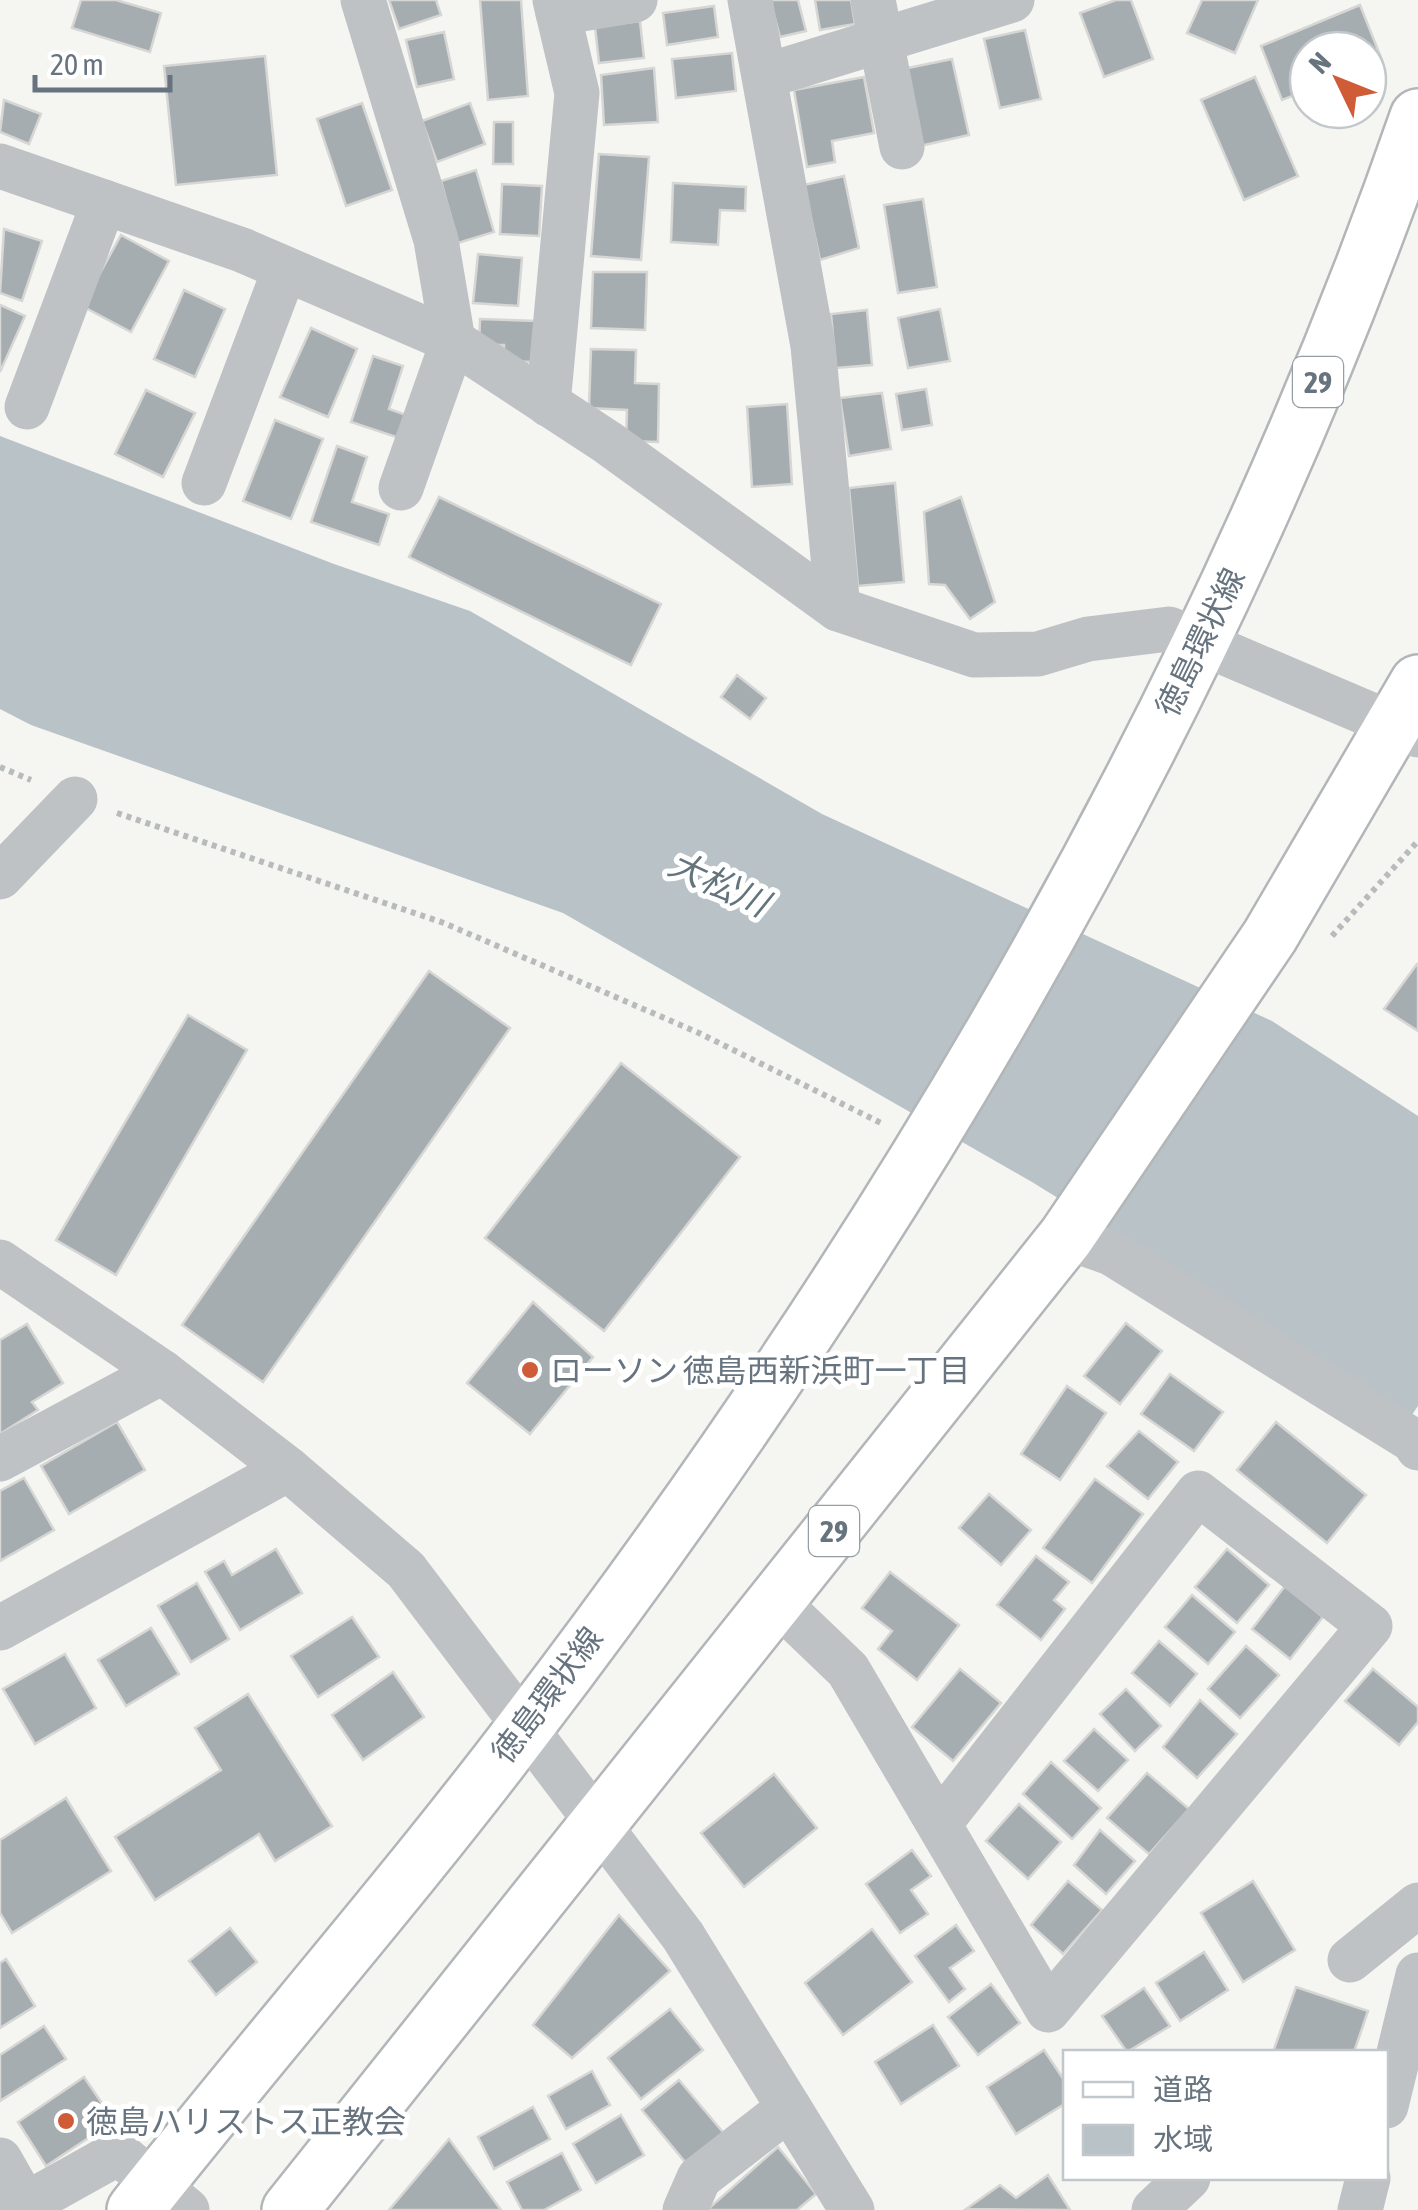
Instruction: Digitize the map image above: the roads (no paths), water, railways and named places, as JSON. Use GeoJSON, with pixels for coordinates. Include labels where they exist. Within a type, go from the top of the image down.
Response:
{"type":"FeatureCollection","features":[{"type":"Feature","properties":{"kind":"main road","name":"徳島環状線"},"geometry":{"type":"LineString","coordinates":[[159,2201],[525,1728],[729,1446],[928,1149],[1084,873],[1202,641],[1295,439],[1380,228],[1418,117]]}},
{"type":"Feature","properties":{"kind":"main road","name":"29"},"geometry":{"type":"LineString","coordinates":[[290,2210],[778,1603],[1070,1230],[1270,936],[1410,716]]}},
{"type":"Feature","properties":{"kind":"street"},"geometry":{"type":"LineString","coordinates":[[363,0],[436,240],[454,341],[401,488]]}},
{"type":"Feature","properties":{"kind":"street"},"geometry":{"type":"LineString","coordinates":[[548,404],[578,93],[556,7],[634,0]]}},
{"type":"Feature","properties":{"kind":"street"},"geometry":{"type":"LineString","coordinates":[[750,0],[813,346],[838,609]]}},
{"type":"Feature","properties":{"kind":"street"},"geometry":{"type":"LineString","coordinates":[[764,76],[877,21],[994,3]]}},
{"type":"Feature","properties":{"kind":"street"},"geometry":{"type":"LineString","coordinates":[[877,21],[902,147]]}},
{"type":"Feature","properties":{"kind":"street"},"geometry":{"type":"LineString","coordinates":[[0,166],[285,269],[454,341],[838,609],[974,655],[1038,654],[1088,639],[1169,629],[1410,716]]}},
{"type":"Feature","properties":{"kind":"street"},"geometry":{"type":"LineString","coordinates":[[27,407],[104,202]]}},
{"type":"Feature","properties":{"kind":"street"},"geometry":{"type":"LineString","coordinates":[[204,483],[285,269]]}},
{"type":"Feature","properties":{"kind":"street"},"geometry":{"type":"LineString","coordinates":[[0,876],[76,799]]}},
{"type":"Feature","properties":{"kind":"street"},"geometry":{"type":"LineString","coordinates":[[1070,1230],[1417,1443],[1418,1448]]}},
{"type":"Feature","properties":{"kind":"street"},"geometry":{"type":"LineString","coordinates":[[0,1262],[162,1372],[288,1469],[406,1570],[683,1936],[852,2210]]}},
{"type":"Feature","properties":{"kind":"street"},"geometry":{"type":"LineString","coordinates":[[0,1459],[162,1372]]}},
{"type":"Feature","properties":{"kind":"street"},"geometry":{"type":"LineString","coordinates":[[0,1628],[288,1469]]}},
{"type":"Feature","properties":{"kind":"street"},"geometry":{"type":"LineString","coordinates":[[778,1603],[848,1670],[1048,2010],[1370,1626],[1198,1493],[939,1824]]}},
{"type":"Feature","properties":{"kind":"street"},"geometry":{"type":"LineString","coordinates":[[1350,1960],[1418,1904]]}},
{"type":"Feature","properties":{"kind":"street"},"geometry":{"type":"LineString","coordinates":[[1388,2098],[1418,1975]]}},
{"type":"Feature","properties":{"kind":"street"},"geometry":{"type":"LineString","coordinates":[[684,2210],[699,2178],[789,2108]]}},
{"type":"Feature","properties":{"kind":"street"},"geometry":{"type":"LineString","coordinates":[[0,2160],[20,2207],[118,2153],[159,2201]]}},
{"type":"Feature","properties":{"kind":"street"},"geometry":{"type":"LineString","coordinates":[[1154,2210],[1186,2180]]}},
{"type":"Feature","properties":{"kind":"street"},"geometry":{"type":"LineString","coordinates":[[1360,2210],[1368,2180]]}},
{"type":"Feature","properties":{"kind":"water","name":"大松川"},"geometry":{"type":"Polygon","coordinates":[[[0,436],[334,564],[470,611],[822,814],[1272,1021],[1418,1116],[1418,1406],[1411,1416],[1032,1182],[563,913],[31,725],[0,709],[0,436]]]}},
{"type":"Feature","properties":{"kind":"place","name":"ローソン 徳島西新浜町一丁目"},"geometry":{"type":"Point","coordinates":[530,1370]}},
{"type":"Feature","properties":{"kind":"place","name":"徳島ハリストス正教会"},"geometry":{"type":"Point","coordinates":[66,2121]}}]}
